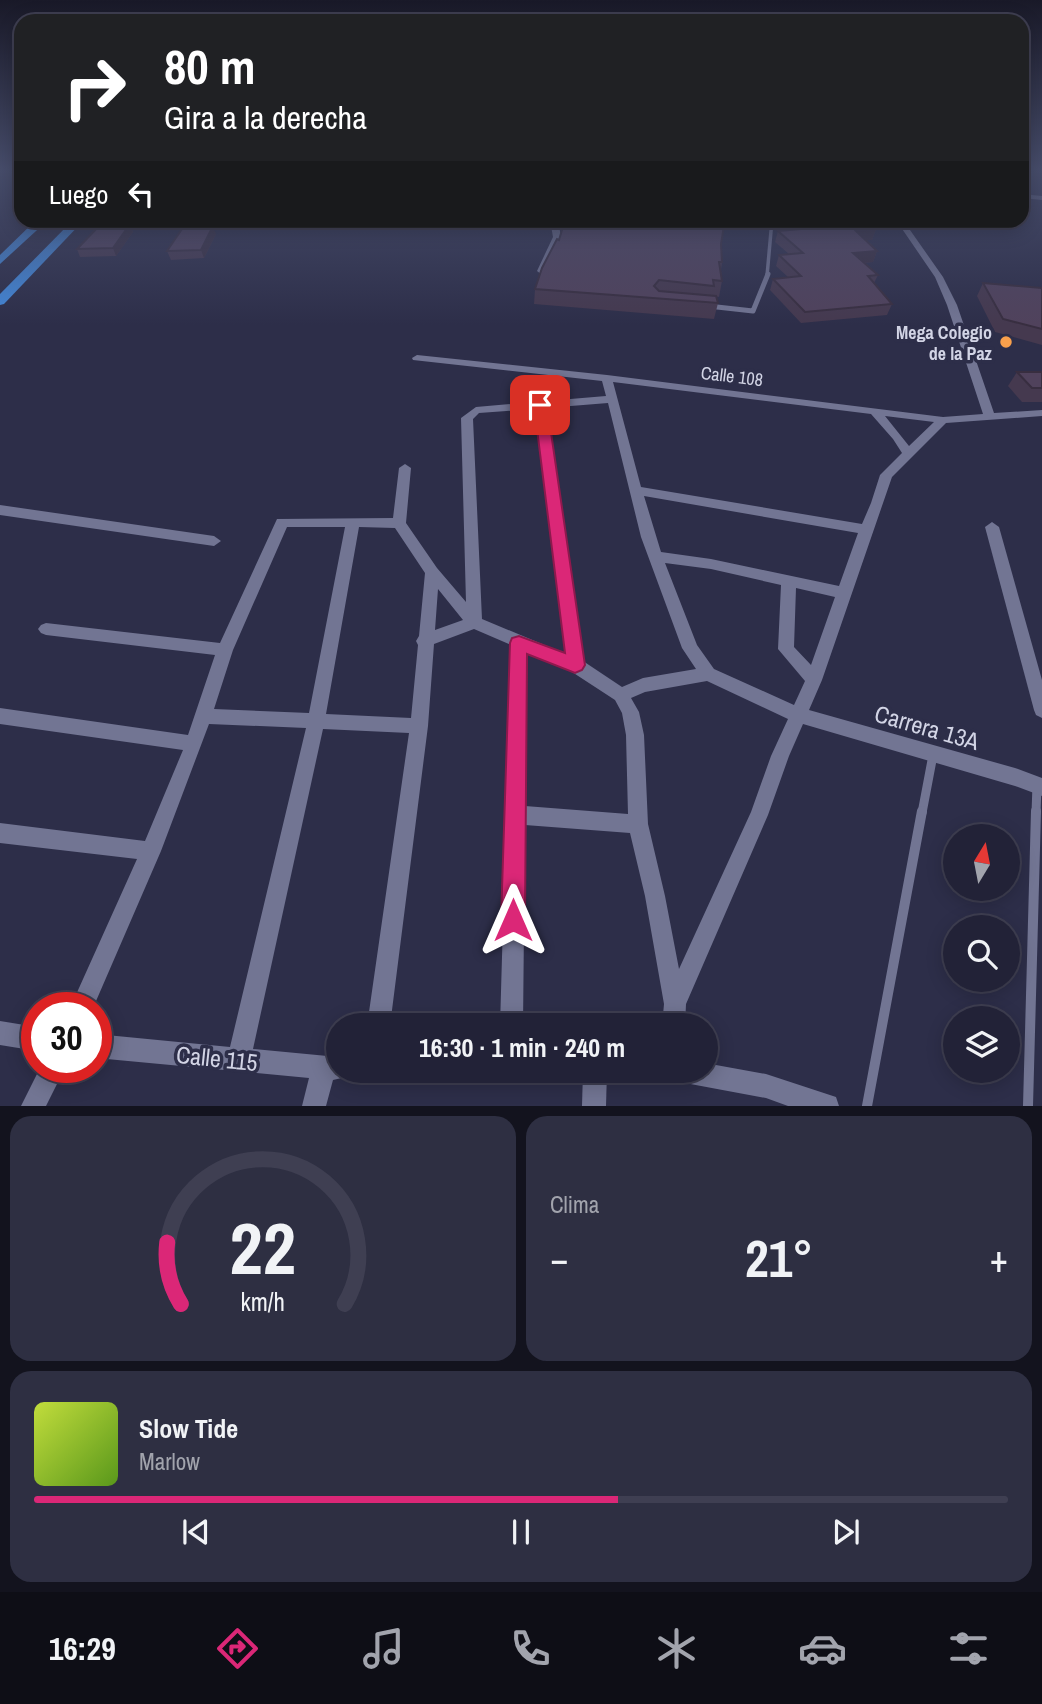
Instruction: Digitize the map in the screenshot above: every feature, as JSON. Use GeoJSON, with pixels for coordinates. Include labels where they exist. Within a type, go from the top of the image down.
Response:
{"type":"FeatureCollection","features":[{"type":"Feature","properties":{"kind":"highway"},"geometry":{"type":"LineString","coordinates":[[0,261],[35,228]]}},
{"type":"Feature","properties":{"kind":"highway"},"geometry":{"type":"LineString","coordinates":[[0,301],[71,228]]}},
{"type":"Feature","properties":{"kind":"street"},"geometry":{"type":"LineString","coordinates":[[538,279],[557,237],[555,228]]}},
{"type":"Feature","properties":{"kind":"street"},"geometry":{"type":"LineString","coordinates":[[905,228],[939,277],[952,305],[989,415]]}},
{"type":"Feature","properties":{"kind":"street","name":"Calle 108"},"geometry":{"type":"LineString","coordinates":[[417,358],[607,378],[943,420],[1042,413]]}},
{"type":"Feature","properties":{"kind":"street"},"geometry":{"type":"LineString","coordinates":[[607,378],[635,490],[655,556],[690,648],[708,674],[643,685],[621,695]]}},
{"type":"Feature","properties":{"kind":"street"},"geometry":{"type":"LineString","coordinates":[[474,622],[467,418],[476,410],[613,399]]}},
{"type":"Feature","properties":{"kind":"street"},"geometry":{"type":"LineString","coordinates":[[540,405],[575,665]]}},
{"type":"Feature","properties":{"kind":"street"},"geometry":{"type":"LineString","coordinates":[[875,412],[898,437],[909,454]]}},
{"type":"Feature","properties":{"kind":"street"},"geometry":{"type":"LineString","coordinates":[[675,1004],[759,815],[814,680],[886,475],[893,465],[909,454],[943,420]]}},
{"type":"Feature","properties":{"kind":"street"},"geometry":{"type":"LineString","coordinates":[[405,468],[399,523],[432,572],[474,622],[575,665],[621,695],[630,712],[635,735],[638,824],[655,896],[675,1004],[674,1013]]}},
{"type":"Feature","properties":{"kind":"street"},"geometry":{"type":"LineString","coordinates":[[635,490],[866,530]]}},
{"type":"Feature","properties":{"kind":"street"},"geometry":{"type":"LineString","coordinates":[[0,510],[214,541]]}},
{"type":"Feature","properties":{"kind":"street"},"geometry":{"type":"LineString","coordinates":[[88,992],[151,851],[194,744],[225,650],[282,522],[399,523]]}},
{"type":"Feature","properties":{"kind":"street"},"geometry":{"type":"LineString","coordinates":[[239,1060],[316,722],[353,523]]}},
{"type":"Feature","properties":{"kind":"street"},"geometry":{"type":"LineString","coordinates":[[992,527],[1042,710]]}},
{"type":"Feature","properties":{"kind":"street"},"geometry":{"type":"LineString","coordinates":[[655,556],[789,580],[844,593]]}},
{"type":"Feature","properties":{"kind":"street"},"geometry":{"type":"LineString","coordinates":[[380,1013],[419,726],[424,641],[432,572]]}},
{"type":"Feature","properties":{"kind":"street"},"geometry":{"type":"LineString","coordinates":[[789,580],[784,642],[791,657],[814,680]]}},
{"type":"Feature","properties":{"kind":"street"},"geometry":{"type":"LineString","coordinates":[[424,641],[474,622]]}},
{"type":"Feature","properties":{"kind":"street"},"geometry":{"type":"LineString","coordinates":[[46,629],[225,650]]}},
{"type":"Feature","properties":{"kind":"street"},"geometry":{"type":"LineString","coordinates":[[511,1013],[519,643]]}},
{"type":"Feature","properties":{"kind":"street","name":"Carrera 13A"},"geometry":{"type":"LineString","coordinates":[[708,674],[798,715],[1039,786]]}},
{"type":"Feature","properties":{"kind":"street"},"geometry":{"type":"LineString","coordinates":[[0,716],[194,744]]}},
{"type":"Feature","properties":{"kind":"street"},"geometry":{"type":"LineString","coordinates":[[203,716],[419,726]]}},
{"type":"Feature","properties":{"kind":"street"},"geometry":{"type":"LineString","coordinates":[[514,815],[638,824]]}},
{"type":"Feature","properties":{"kind":"street"},"geometry":{"type":"LineString","coordinates":[[0,833],[151,851]]}},
{"type":"Feature","properties":{"kind":"street"},"geometry":{"type":"LineString","coordinates":[[0,1033],[21,1036]]}},
{"type":"Feature","properties":{"kind":"street","name":"Calle 115"},"geometry":{"type":"LineString","coordinates":[[112,1048],[326,1069]]}},
{"type":"Feature","properties":{"kind":"street"},"geometry":{"type":"LineString","coordinates":[[718,1077],[766,1086],[827,1105]]}},
{"type":"Feature","properties":{"kind":"street"},"geometry":{"type":"LineString","coordinates":[[314,1105],[326,1080]]}},
{"type":"Feature","properties":{"kind":"street"},"geometry":{"type":"LineString","coordinates":[[33,1105],[45,1083]]}},
{"type":"Feature","properties":{"kind":"street"},"geometry":{"type":"LineString","coordinates":[[594,1105],[595,1083]]}},
{"type":"Feature","properties":{"kind":"lane"},"geometry":{"type":"LineString","coordinates":[[698,305],[753,311],[766,281],[771,228]]}},
{"type":"Feature","properties":{"kind":"lane"},"geometry":{"type":"LineString","coordinates":[[867,1105],[933,754]]}},
{"type":"Feature","properties":{"kind":"lane"},"geometry":{"type":"LineString","coordinates":[[1028,1105],[1039,786]]}},
{"type":"Feature","properties":{"kind":"building"},"geometry":{"type":"Polygon","coordinates":[[[97,228],[127,228],[113,248],[77,249],[97,228]]]}},
{"type":"Feature","properties":{"kind":"building"},"geometry":{"type":"Polygon","coordinates":[[[183,228],[212,228],[201,250],[167,251],[183,228]]]}},
{"type":"Feature","properties":{"kind":"building"},"geometry":{"type":"Polygon","coordinates":[[[563,228],[724,228],[722,262],[719,262],[722,281],[713,280],[714,286],[659,280],[654,286],[659,291],[716,296],[718,303],[535,289],[542,268],[557,239],[559,240],[563,228]]]}},
{"type":"Feature","properties":{"kind":"building"},"geometry":{"type":"Polygon","coordinates":[[[876,229],[856,231],[877,251],[853,253],[878,275],[868,276],[892,304],[805,312],[773,279],[801,276],[779,255],[803,253],[778,231],[876,229]]]}},
{"type":"Feature","properties":{"kind":"building"},"geometry":{"type":"Polygon","coordinates":[[[983,283],[1042,288],[1042,329],[1003,319],[983,283]]]}},
{"type":"Feature","properties":{"kind":"building"},"geometry":{"type":"Polygon","coordinates":[[[1017,372],[1042,372],[1042,388],[1032,388],[1017,372]]]}},
{"type":"Feature","properties":{"kind":"place","name":"Mega Colegio de la Paz"},"geometry":{"type":"Point","coordinates":[1006,342]}},
{"type":"Feature","properties":{"kind":"route"},"geometry":{"type":"LineString","coordinates":[[513,920],[519,643],[575,665],[540,405]]}}]}
